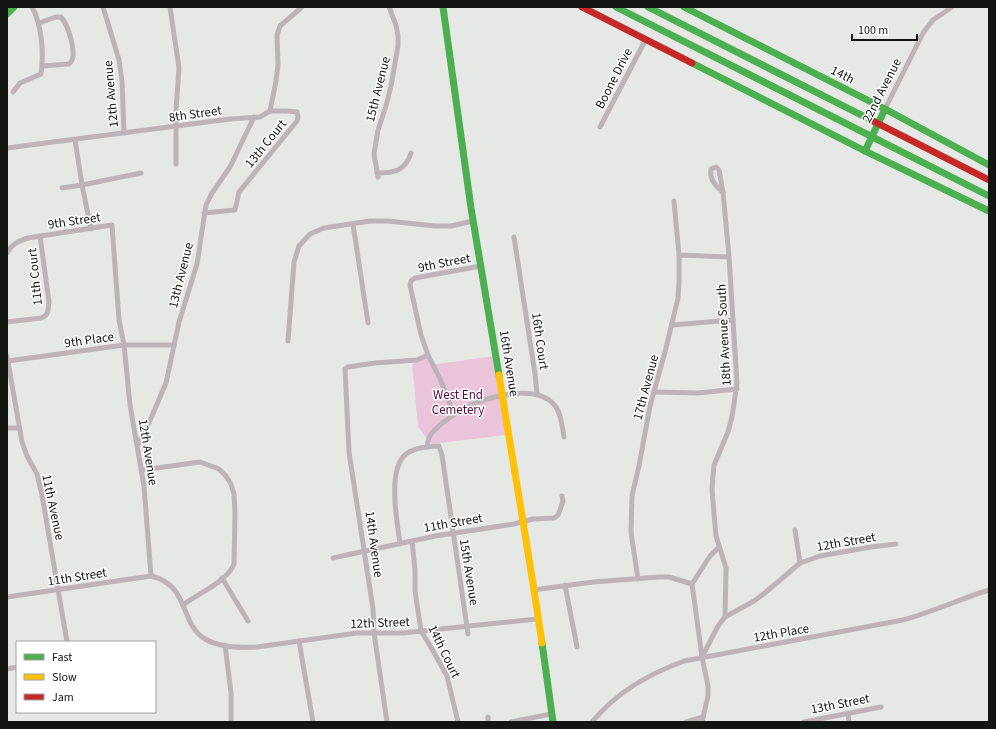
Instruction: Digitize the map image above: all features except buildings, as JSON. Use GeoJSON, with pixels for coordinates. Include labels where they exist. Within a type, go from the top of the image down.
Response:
{"type":"FeatureCollection","features":[{"type":"Feature","properties":{"kind":"main road"},"geometry":{"type":"LineString","coordinates":[[7,14],[14,7]]}},
{"type":"Feature","properties":{"kind":"main road","name":"16th Avenue"},"geometry":{"type":"LineString","coordinates":[[443,7],[473,221],[534,590],[552,718]]}},
{"type":"Feature","properties":{"kind":"main road"},"geometry":{"type":"LineString","coordinates":[[582,7],[865,151],[989,210]]}},
{"type":"Feature","properties":{"kind":"main road"},"geometry":{"type":"LineString","coordinates":[[616,7],[989,196]]}},
{"type":"Feature","properties":{"kind":"main road"},"geometry":{"type":"LineString","coordinates":[[648,7],[989,180]]}},
{"type":"Feature","properties":{"kind":"main road","name":"14th"},"geometry":{"type":"LineString","coordinates":[[684,7],[885,109],[989,165]]}},
{"type":"Feature","properties":{"kind":"main road","name":"22nd Avenue"},"geometry":{"type":"LineString","coordinates":[[865,151],[877,123],[885,109]]}},
{"type":"Feature","properties":{"kind":"street"},"geometry":{"type":"LineString","coordinates":[[14,92],[20,83],[40,74],[42,66],[39,23],[32,7]]}},
{"type":"Feature","properties":{"kind":"street","name":"12th Avenue"},"geometry":{"type":"LineString","coordinates":[[103,7],[119,60],[122,81],[124,133]]}},
{"type":"Feature","properties":{"kind":"street"},"geometry":{"type":"LineString","coordinates":[[170,7],[179,68],[176,110],[176,164]]}},
{"type":"Feature","properties":{"kind":"street"},"geometry":{"type":"LineString","coordinates":[[270,111],[278,66],[277,35],[280,26],[302,7]]}},
{"type":"Feature","properties":{"kind":"street","name":"15th Avenue"},"geometry":{"type":"LineString","coordinates":[[389,7],[396,25],[398,46],[391,86],[378,130],[374,154],[377,175],[391,173],[400,169],[407,163],[411,153]]}},
{"type":"Feature","properties":{"kind":"street","name":"22nd Avenue"},"geometry":{"type":"LineString","coordinates":[[885,109],[924,33],[936,17],[952,7]]}},
{"type":"Feature","properties":{"kind":"street"},"geometry":{"type":"LineString","coordinates":[[39,23],[56,17],[61,17],[65,22],[74,56],[72,62],[69,64],[42,66]]}},
{"type":"Feature","properties":{"kind":"street","name":"Boone Drive"},"geometry":{"type":"LineString","coordinates":[[600,128],[646,40]]}},
{"type":"Feature","properties":{"kind":"street","name":"8th Street"},"geometry":{"type":"LineString","coordinates":[[7,148],[230,119],[254,118],[260,117],[270,111]]}},
{"type":"Feature","properties":{"kind":"street","name":"13th Court"},"geometry":{"type":"LineString","coordinates":[[204,213],[235,210],[239,192],[297,121],[297,112],[270,111]]}},
{"type":"Feature","properties":{"kind":"street","name":"13th Avenue"},"geometry":{"type":"LineString","coordinates":[[138,444],[163,392],[179,322],[197,264],[204,213],[212,193],[230,167],[254,118]]}},
{"type":"Feature","properties":{"kind":"street"},"geometry":{"type":"LineString","coordinates":[[75,140],[91,229]]}},
{"type":"Feature","properties":{"kind":"street"},"geometry":{"type":"LineString","coordinates":[[62,188],[141,174]]}},
{"type":"Feature","properties":{"kind":"street","name":"18th Avenue South"},"geometry":{"type":"LineString","coordinates":[[723,192],[737,371],[737,389],[732,417],[728,432],[714,465],[712,490],[716,536],[726,568],[725,617]]}},
{"type":"Feature","properties":{"kind":"street","name":"17th Avenue"},"geometry":{"type":"LineString","coordinates":[[638,579],[631,532],[632,496],[639,466],[646,421],[672,325],[680,282],[674,201]]}},
{"type":"Feature","properties":{"kind":"street"},"geometry":{"type":"LineString","coordinates":[[288,341],[294,262],[299,246],[310,234],[324,228],[370,221],[451,226],[473,221]]}},
{"type":"Feature","properties":{"kind":"street"},"geometry":{"type":"LineString","coordinates":[[353,224],[368,323]]}},
{"type":"Feature","properties":{"kind":"street","name":"12th Avenue"},"geometry":{"type":"LineString","coordinates":[[112,225],[119,320],[124,345],[130,405],[142,470],[151,576]]}},
{"type":"Feature","properties":{"kind":"street","name":"9th Street"},"geometry":{"type":"LineString","coordinates":[[7,253],[10,247],[18,241],[40,236],[112,225]]}},
{"type":"Feature","properties":{"kind":"street","name":"11th Court"},"geometry":{"type":"LineString","coordinates":[[7,322],[41,318],[46,316],[48,312],[49,302],[40,236]]}},
{"type":"Feature","properties":{"kind":"street","name":"16th Court"},"geometry":{"type":"LineString","coordinates":[[514,238],[537,394]]}},
{"type":"Feature","properties":{"kind":"street"},"geometry":{"type":"LineString","coordinates":[[679,256],[729,257]]}},
{"type":"Feature","properties":{"kind":"street","name":"9th Street"},"geometry":{"type":"LineString","coordinates":[[428,355],[420,335],[410,285],[411,281],[415,278],[481,266]]}},
{"type":"Feature","properties":{"kind":"street"},"geometry":{"type":"LineString","coordinates":[[672,325],[733,320]]}},
{"type":"Feature","properties":{"kind":"street","name":"9th Place"},"geometry":{"type":"LineString","coordinates":[[7,359],[124,345],[174,345]]}},
{"type":"Feature","properties":{"kind":"street"},"geometry":{"type":"LineString","coordinates":[[428,355],[437,371],[454,415]]}},
{"type":"Feature","properties":{"kind":"street","name":"14th Avenue"},"geometry":{"type":"LineString","coordinates":[[387,722],[374,633],[373,609],[348,442],[345,369],[348,367],[375,363],[417,360],[428,355]]}},
{"type":"Feature","properties":{"kind":"street","name":"11th Avenue"},"geometry":{"type":"LineString","coordinates":[[7,359],[22,442],[27,456],[37,474],[40,485],[67,641]]}},
{"type":"Feature","properties":{"kind":"street"},"geometry":{"type":"LineString","coordinates":[[654,392],[698,393],[737,389]]}},
{"type":"Feature","properties":{"kind":"street"},"geometry":{"type":"LineString","coordinates":[[400,543],[394,482],[398,467],[405,455],[409,452],[427,447],[431,434],[454,415],[468,406],[483,400],[524,393],[537,394],[548,399],[556,407],[560,416],[564,437]]}},
{"type":"Feature","properties":{"kind":"street"},"geometry":{"type":"LineString","coordinates":[[7,428],[19,428]]}},
{"type":"Feature","properties":{"kind":"street","name":"15th Avenue"},"geometry":{"type":"LineString","coordinates":[[427,447],[439,446],[441,450],[467,627]]}},
{"type":"Feature","properties":{"kind":"street"},"geometry":{"type":"LineString","coordinates":[[142,470],[200,462],[219,469],[231,484],[234,494],[235,514],[234,564],[232,569],[222,578],[183,605]]}},
{"type":"Feature","properties":{"kind":"street","name":"11th Street"},"geometry":{"type":"LineString","coordinates":[[333,558],[400,543],[533,519],[554,518],[558,515],[560,510],[563,501],[562,496]]}},
{"type":"Feature","properties":{"kind":"street"},"geometry":{"type":"LineString","coordinates":[[702,657],[718,626],[725,617],[754,601],[800,563],[795,530]]}},
{"type":"Feature","properties":{"kind":"street","name":"14th Court"},"geometry":{"type":"LineString","coordinates":[[412,541],[415,570],[415,591],[421,631],[447,676],[458,722]]}},
{"type":"Feature","properties":{"kind":"street","name":"12th Street"},"geometry":{"type":"LineString","coordinates":[[800,563],[820,556],[896,544]]}},
{"type":"Feature","properties":{"kind":"street"},"geometry":{"type":"LineString","coordinates":[[703,719],[708,696],[708,686],[702,657],[692,584],[710,556],[719,547]]}},
{"type":"Feature","properties":{"kind":"street"},"geometry":{"type":"LineString","coordinates":[[151,576],[165,581],[173,587],[192,624],[205,639],[225,645],[231,693],[231,722]]}},
{"type":"Feature","properties":{"kind":"street","name":"11th Street"},"geometry":{"type":"LineString","coordinates":[[7,598],[151,576]]}},
{"type":"Feature","properties":{"kind":"street"},"geometry":{"type":"LineString","coordinates":[[534,590],[565,585],[669,577],[692,584]]}},
{"type":"Feature","properties":{"kind":"street"},"geometry":{"type":"LineString","coordinates":[[222,578],[248,621]]}},
{"type":"Feature","properties":{"kind":"street"},"geometry":{"type":"LineString","coordinates":[[565,585],[577,647]]}},
{"type":"Feature","properties":{"kind":"street","name":"12th Place"},"geometry":{"type":"LineString","coordinates":[[592,722],[616,697],[637,682],[659,670],[684,661],[760,648],[903,620],[928,613],[989,590]]}},
{"type":"Feature","properties":{"kind":"street","name":"12th Street"},"geometry":{"type":"LineString","coordinates":[[225,645],[242,648],[357,633],[389,634],[537,619]]}},
{"type":"Feature","properties":{"kind":"street"},"geometry":{"type":"LineString","coordinates":[[467,627],[468,634]]}},
{"type":"Feature","properties":{"kind":"street"},"geometry":{"type":"LineString","coordinates":[[300,641],[313,722]]}},
{"type":"Feature","properties":{"kind":"street","name":"13th Street"},"geometry":{"type":"LineString","coordinates":[[804,722],[881,707]]}},
{"type":"Feature","properties":{"kind":"street"},"geometry":{"type":"LineString","coordinates":[[848,713],[849,722]]}},
{"type":"Feature","properties":{"kind":"street"},"geometry":{"type":"LineString","coordinates":[[512,722],[552,718]]}},
{"type":"Feature","properties":{"kind":"street"},"geometry":{"type":"LineString","coordinates":[[686,722],[703,719],[708,722]]}},
{"type":"Feature","properties":{"kind":"green space","name":"West End Cemetery"},"geometry":{"type":"Polygon","coordinates":[[[494,356],[506,435],[431,444],[418,426],[412,364],[427,358],[431,365],[494,356]]]}},
{"type":"Feature","properties":{"kind":"traffic: fast"},"geometry":{"type":"LineString","coordinates":[[7,14],[14,7]]}},
{"type":"Feature","properties":{"kind":"traffic: fast"},"geometry":{"type":"LineString","coordinates":[[443,7],[471,208],[499,375]]}},
{"type":"Feature","properties":{"kind":"traffic: fast"},"geometry":{"type":"LineString","coordinates":[[616,7],[989,196]]}},
{"type":"Feature","properties":{"kind":"traffic: fast"},"geometry":{"type":"LineString","coordinates":[[648,7],[875,122]]}},
{"type":"Feature","properties":{"kind":"traffic: fast"},"geometry":{"type":"LineString","coordinates":[[684,7],[885,109],[989,165]]}},
{"type":"Feature","properties":{"kind":"traffic: fast"},"geometry":{"type":"LineString","coordinates":[[692,63],[865,151],[989,211]]}},
{"type":"Feature","properties":{"kind":"traffic: fast"},"geometry":{"type":"LineString","coordinates":[[865,151],[885,109]]}},
{"type":"Feature","properties":{"kind":"traffic: fast"},"geometry":{"type":"LineString","coordinates":[[542,643],[553,722]]}},
{"type":"Feature","properties":{"kind":"traffic: slow"},"geometry":{"type":"LineString","coordinates":[[499,375],[542,643]]}},
{"type":"Feature","properties":{"kind":"traffic: jam"},"geometry":{"type":"LineString","coordinates":[[582,7],[692,63]]}},
{"type":"Feature","properties":{"kind":"traffic: jam"},"geometry":{"type":"LineString","coordinates":[[875,122],[989,180]]}}]}
